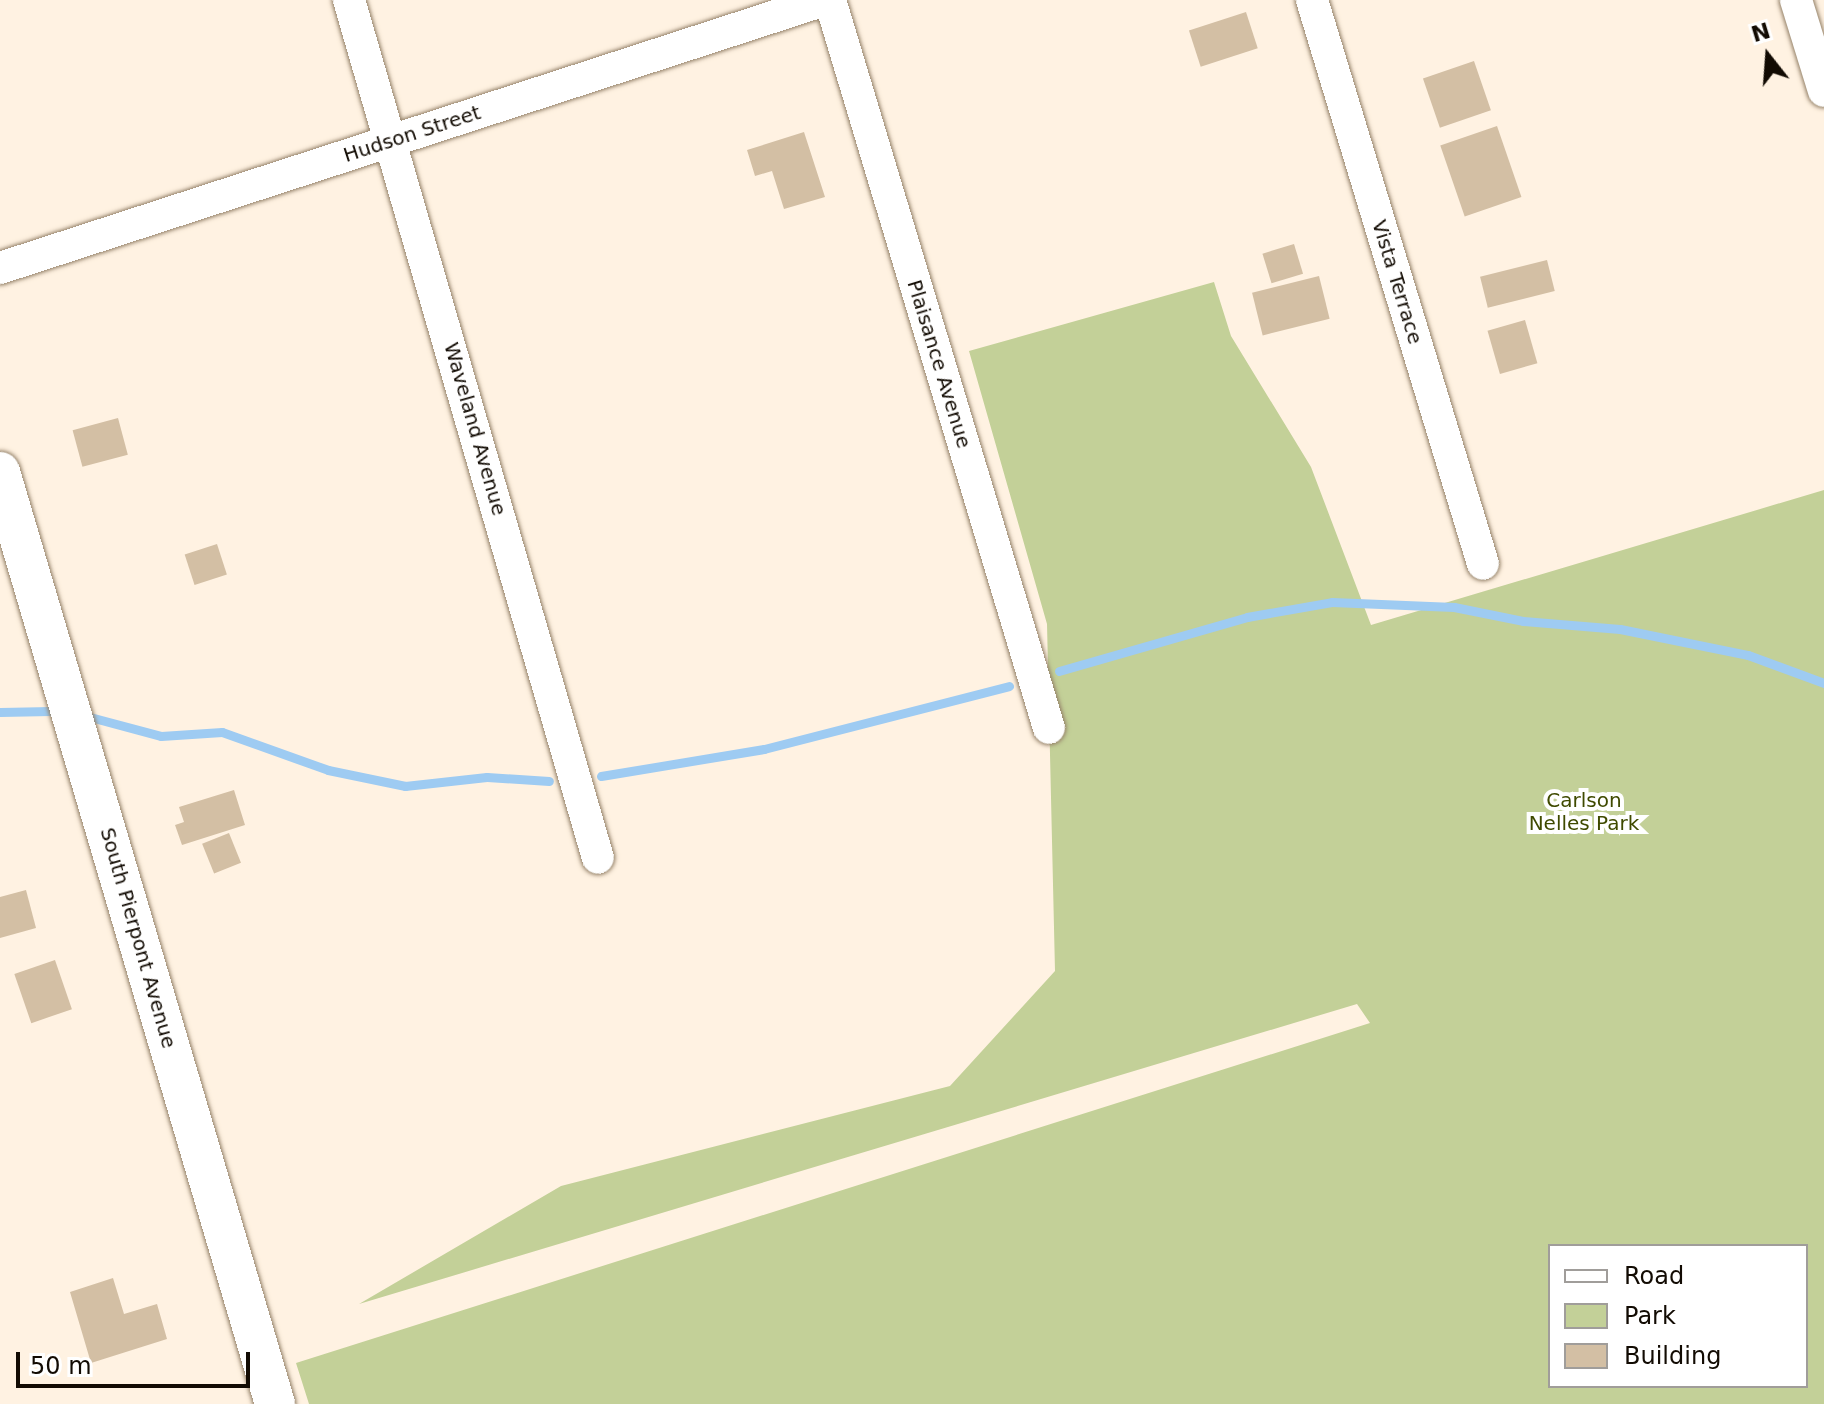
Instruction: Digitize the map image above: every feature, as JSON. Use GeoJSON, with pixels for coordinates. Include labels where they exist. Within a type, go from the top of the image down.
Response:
{"type":"FeatureCollection","features":[{"type":"Feature","properties":{"kind":"street","name":"Waveland Avenue"},"geometry":{"type":"LineString","coordinates":[[349,0],[393,140],[598,858]]}},
{"type":"Feature","properties":{"kind":"street","name":"Hudson Street"},"geometry":{"type":"LineString","coordinates":[[0,268],[827,0]]}},
{"type":"Feature","properties":{"kind":"street","name":"Plaisance Avenue"},"geometry":{"type":"LineString","coordinates":[[827,0],[1049,728]]}},
{"type":"Feature","properties":{"kind":"street","name":"Vista Terrace"},"geometry":{"type":"LineString","coordinates":[[1312,0],[1483,564]]}},
{"type":"Feature","properties":{"kind":"street"},"geometry":{"type":"LineString","coordinates":[[1796,0],[1824,91]]}},
{"type":"Feature","properties":{"kind":"street","name":"South Pierpont Avenue"},"geometry":{"type":"LineString","coordinates":[[0,472],[275,1404]]}},
{"type":"Feature","properties":{"kind":"green space","name":"Carlson Nelles Park"},"geometry":{"type":"Polygon","coordinates":[[[1214,282],[1231,336],[1311,467],[1371,625],[1824,490],[1824,1404],[309,1404],[296,1363],[1370,1023],[1357,1004],[359,1304],[561,1186],[950,1086],[1055,971],[1047,624],[969,351],[1214,282]]]}},
{"type":"Feature","properties":{"kind":"building"},"geometry":{"type":"Polygon","coordinates":[[[1246,12],[1258,48],[1201,67],[1189,31],[1246,12]]]}},
{"type":"Feature","properties":{"kind":"building"},"geometry":{"type":"Polygon","coordinates":[[[1474,61],[1491,110],[1440,128],[1423,79],[1474,61]]]}},
{"type":"Feature","properties":{"kind":"building"},"geometry":{"type":"Polygon","coordinates":[[[1497,126],[1521,197],[1465,216],[1440,146],[1497,126]]]}},
{"type":"Feature","properties":{"kind":"building"},"geometry":{"type":"Polygon","coordinates":[[[804,132],[825,197],[784,209],[772,171],[755,176],[747,150],[804,132]]]}},
{"type":"Feature","properties":{"kind":"building"},"geometry":{"type":"Polygon","coordinates":[[[1294,244],[1303,274],[1272,283],[1262,254],[1294,244]]]}},
{"type":"Feature","properties":{"kind":"building"},"geometry":{"type":"Polygon","coordinates":[[[1547,260],[1555,291],[1488,308],[1480,277],[1547,260]]]}},
{"type":"Feature","properties":{"kind":"building"},"geometry":{"type":"Polygon","coordinates":[[[1319,276],[1330,319],[1263,335],[1252,293],[1319,276]]]}},
{"type":"Feature","properties":{"kind":"building"},"geometry":{"type":"Polygon","coordinates":[[[1525,320],[1537,363],[1500,374],[1488,331],[1525,320]]]}},
{"type":"Feature","properties":{"kind":"building"},"geometry":{"type":"Polygon","coordinates":[[[118,418],[128,455],[82,467],[73,430],[118,418]]]}},
{"type":"Feature","properties":{"kind":"building"},"geometry":{"type":"Polygon","coordinates":[[[217,544],[227,574],[195,585],[185,555],[217,544]]]}},
{"type":"Feature","properties":{"kind":"building"},"geometry":{"type":"Polygon","coordinates":[[[234,790],[245,825],[182,845],[175,825],[184,822],[179,807],[234,790]]]}},
{"type":"Feature","properties":{"kind":"building"},"geometry":{"type":"Polygon","coordinates":[[[229,833],[241,863],[214,874],[202,844],[229,833]]]}},
{"type":"Feature","properties":{"kind":"building"},"geometry":{"type":"Polygon","coordinates":[[[26,890],[36,928],[0,938],[0,897],[26,890]]]}},
{"type":"Feature","properties":{"kind":"building"},"geometry":{"type":"Polygon","coordinates":[[[55,960],[72,1009],[31,1023],[14,974],[55,960]]]}},
{"type":"Feature","properties":{"kind":"building"},"geometry":{"type":"Polygon","coordinates":[[[113,1278],[124,1314],[157,1304],[167,1339],[91,1363],[70,1292],[113,1278]]]}},
{"type":"Feature","properties":{"kind":"waterway"},"geometry":{"type":"LineString","coordinates":[[1059,671],[1247,617],[1332,602],[1454,607],[1523,621],[1620,629],[1748,655],[1824,683]]}},
{"type":"Feature","properties":{"kind":"waterway"},"geometry":{"type":"LineString","coordinates":[[601,776],[764,749],[1009,686]]}},
{"type":"Feature","properties":{"kind":"waterway"},"geometry":{"type":"LineString","coordinates":[[0,712],[51,711]]}},
{"type":"Feature","properties":{"kind":"waterway"},"geometry":{"type":"LineString","coordinates":[[90,717],[161,736],[222,732],[328,770],[405,786],[487,777],[549,781]]}}]}
